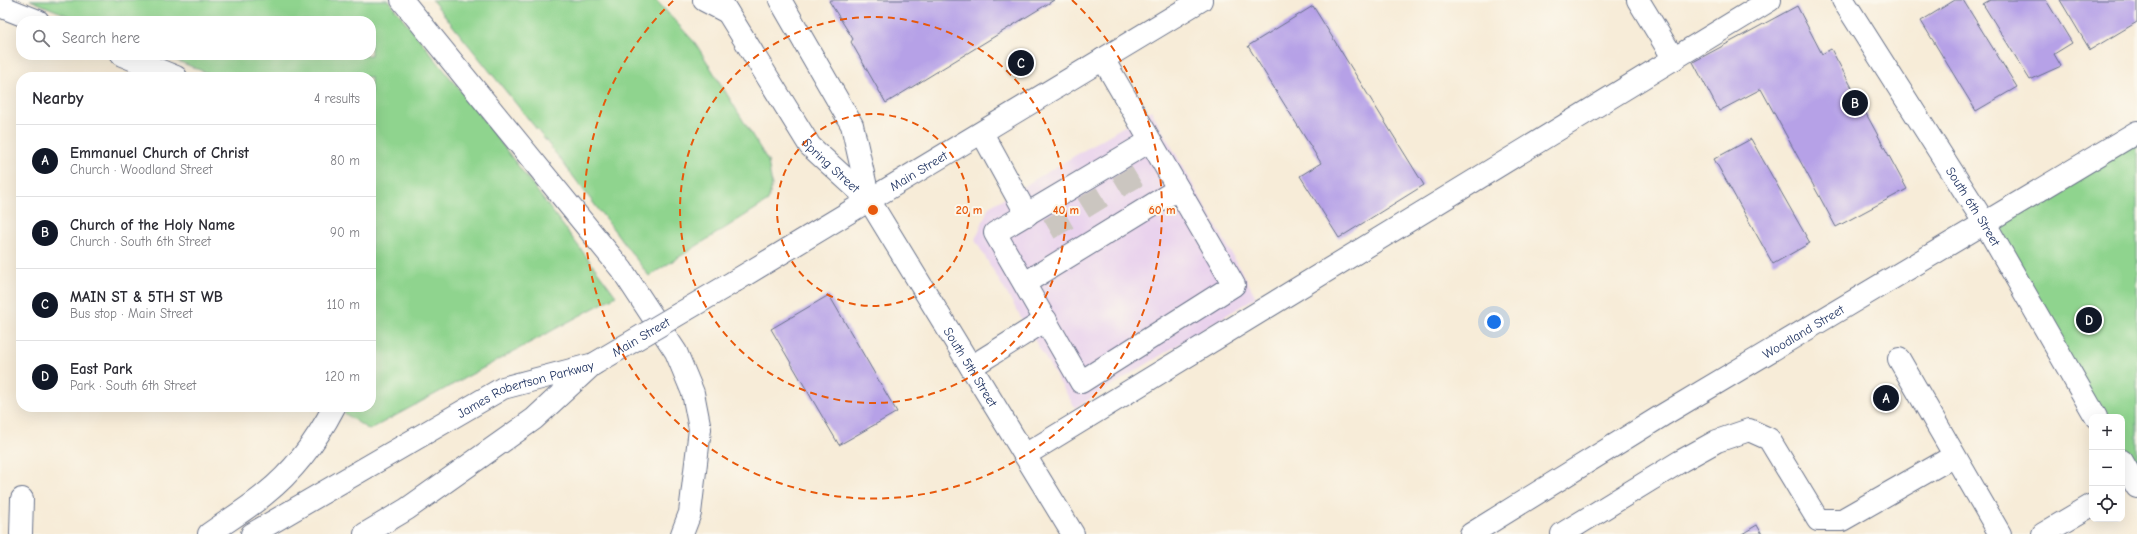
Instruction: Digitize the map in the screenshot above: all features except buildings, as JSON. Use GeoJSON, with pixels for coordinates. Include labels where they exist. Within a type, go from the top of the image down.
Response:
{"type":"FeatureCollection","features":[{"type":"Feature","properties":{"kind":"main road"},"geometry":{"type":"LineString","coordinates":[[402,0],[622,270],[676,352],[693,393],[700,429],[690,513],[682,534]]}},
{"type":"Feature","properties":{"kind":"main road"},"geometry":{"type":"LineString","coordinates":[[704,0],[723,6]]}},
{"type":"Feature","properties":{"kind":"main road","name":"Spring Street"},"geometry":{"type":"LineString","coordinates":[[780,0],[852,125],[869,200]]}},
{"type":"Feature","properties":{"kind":"main road","name":"Main Street"},"geometry":{"type":"LineString","coordinates":[[594,364],[736,281],[1201,0]]}},
{"type":"Feature","properties":{"kind":"main road"},"geometry":{"type":"LineString","coordinates":[[1638,0],[1674,59]]}},
{"type":"Feature","properties":{"kind":"main road"},"geometry":{"type":"LineString","coordinates":[[1025,455],[1770,0]]}},
{"type":"Feature","properties":{"kind":"main road","name":"South 6th Street"},"geometry":{"type":"LineString","coordinates":[[1843,0],[1984,222],[2094,414]]}},
{"type":"Feature","properties":{"kind":"main road"},"geometry":{"type":"LineString","coordinates":[[0,6],[25,16]]}},
{"type":"Feature","properties":{"kind":"main road","name":"Spring Street"},"geometry":{"type":"LineString","coordinates":[[723,6],[810,146],[869,200]]}},
{"type":"Feature","properties":{"kind":"main road"},"geometry":{"type":"LineString","coordinates":[[1103,59],[1234,286],[1081,382],[995,233],[1026,215],[1050,208],[1119,167],[1150,141]]}},
{"type":"Feature","properties":{"kind":"main road"},"geometry":{"type":"LineString","coordinates":[[134,60],[164,72]]}},
{"type":"Feature","properties":{"kind":"main road","name":"Woodland Street"},"geometry":{"type":"LineString","coordinates":[[1471,534],[1663,415],[2137,132]]}},
{"type":"Feature","properties":{"kind":"main road"},"geometry":{"type":"LineString","coordinates":[[982,133],[1026,215]]}},
{"type":"Feature","properties":{"kind":"main road"},"geometry":{"type":"LineString","coordinates":[[1024,283],[1072,246],[1141,203],[1178,189]]}},
{"type":"Feature","properties":{"kind":"main road","name":"South 5th Street"},"geometry":{"type":"LineString","coordinates":[[869,200],[1073,534]]}},
{"type":"Feature","properties":{"kind":"main road"},"geometry":{"type":"LineString","coordinates":[[971,367],[1046,320]]}},
{"type":"Feature","properties":{"kind":"main road"},"geometry":{"type":"LineString","coordinates":[[1899,359],[2000,534]]}},
{"type":"Feature","properties":{"kind":"main road","name":"James Robertson Parkway"},"geometry":{"type":"LineString","coordinates":[[252,534],[503,388],[594,364]]}},
{"type":"Feature","properties":{"kind":"main road","name":"James Robertson Parkway"},"geometry":{"type":"LineString","coordinates":[[365,534],[407,509],[534,419],[594,364]]}},
{"type":"Feature","properties":{"kind":"main road"},"geometry":{"type":"LineString","coordinates":[[209,534],[264,495],[296,464],[325,425],[332,412]]}},
{"type":"Feature","properties":{"kind":"main road"},"geometry":{"type":"LineString","coordinates":[[1562,534],[1717,441],[1749,430],[1769,439],[1818,520],[1842,520],[1954,456]]}},
{"type":"Feature","properties":{"kind":"main road"},"geometry":{"type":"LineString","coordinates":[[2125,469],[2131,485]]}},
{"type":"Feature","properties":{"kind":"main road"},"geometry":{"type":"LineString","coordinates":[[21,534],[22,500]]}},
{"type":"Feature","properties":{"kind":"main road"},"geometry":{"type":"LineString","coordinates":[[2043,534],[2089,507]]}},
{"type":"Feature","properties":{"kind":"shaded area"},"geometry":{"type":"Polygon","coordinates":[[[1151,110],[1256,297],[1075,408],[975,240],[989,207],[1151,110]]]}},
{"type":"Feature","properties":{"kind":"green space"},"geometry":{"type":"Polygon","coordinates":[[[30,0],[388,0],[480,115],[616,296],[369,430],[344,413],[376,412],[376,72],[205,72],[175,60],[376,60],[376,16],[69,16],[30,0]]]}},
{"type":"Feature","properties":{"kind":"green space"},"geometry":{"type":"Polygon","coordinates":[[[432,0],[656,0],[696,44],[768,161],[772,186],[768,201],[649,276],[547,142],[432,0]]]}},
{"type":"Feature","properties":{"kind":"green space"},"geometry":{"type":"Polygon","coordinates":[[[2137,129],[2137,480],[2125,460],[2125,414],[2098,414],[1984,222],[2137,129]]]}},
{"type":"Feature","properties":{"kind":"tunnel"},"geometry":{"type":"LineString","coordinates":[[1122,172],[1137,197]]}},
{"type":"Feature","properties":{"kind":"tunnel"},"geometry":{"type":"LineString","coordinates":[[1087,193],[1103,219]]}},
{"type":"Feature","properties":{"kind":"tunnel"},"geometry":{"type":"LineString","coordinates":[[1053,214],[1068,240]]}},
{"type":"Feature","properties":{"kind":"place","name":"MAIN ST & 5TH ST WB"},"geometry":{"type":"Point","coordinates":[1021,63]}},
{"type":"Feature","properties":{"kind":"place","name":"Church of the Holy Name"},"geometry":{"type":"Point","coordinates":[1855,103]}},
{"type":"Feature","properties":{"kind":"place","name":"East Park"},"geometry":{"type":"Point","coordinates":[2089,320]}},
{"type":"Feature","properties":{"kind":"place","name":"Emmanuel Church of Christ"},"geometry":{"type":"Point","coordinates":[1886,398]}}]}
